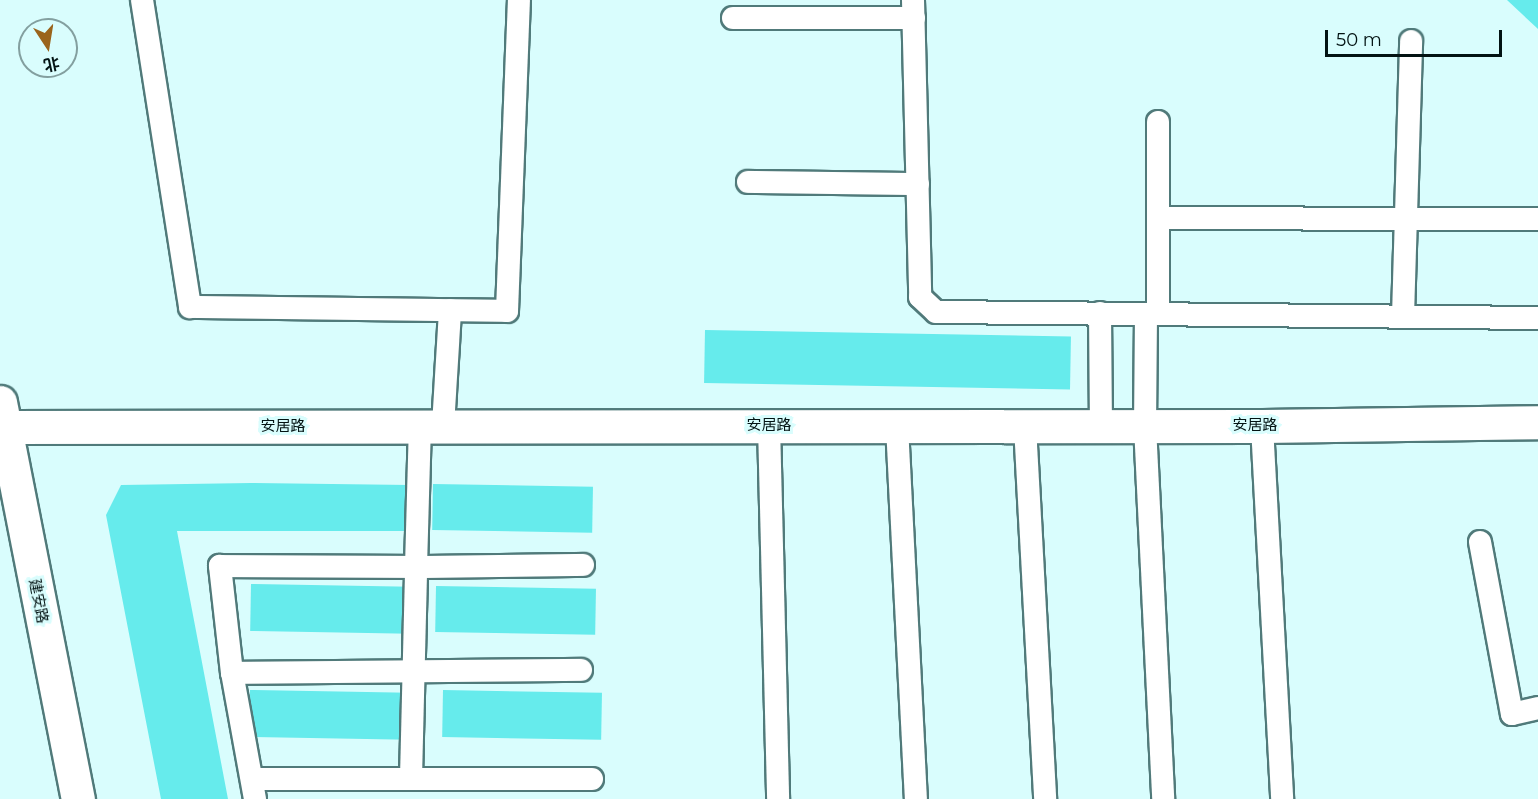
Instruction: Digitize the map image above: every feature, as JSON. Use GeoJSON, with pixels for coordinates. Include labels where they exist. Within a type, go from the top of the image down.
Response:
{"type":"FeatureCollection","features":[{"type":"Feature","properties":{"kind":"street"},"geometry":{"type":"LineString","coordinates":[[142,0],[190,307],[450,310],[507,310],[519,0]]}},
{"type":"Feature","properties":{"kind":"street"},"geometry":{"type":"LineString","coordinates":[[733,18],[913,9],[920,297],[936,312],[1538,318]]}},
{"type":"Feature","properties":{"kind":"street"},"geometry":{"type":"LineString","coordinates":[[1403,316],[1404,219],[1411,41]]}},
{"type":"Feature","properties":{"kind":"street"},"geometry":{"type":"LineString","coordinates":[[1158,122],[1158,218],[1145,426],[1163,799]]}},
{"type":"Feature","properties":{"kind":"street"},"geometry":{"type":"LineString","coordinates":[[748,182],[918,184]]}},
{"type":"Feature","properties":{"kind":"street"},"geometry":{"type":"LineString","coordinates":[[1158,218],[1538,219]]}},
{"type":"Feature","properties":{"kind":"street"},"geometry":{"type":"LineString","coordinates":[[411,778],[416,567],[431,426],[450,310]]}},
{"type":"Feature","properties":{"kind":"street"},"geometry":{"type":"LineString","coordinates":[[1100,313],[1101,426]]}},
{"type":"Feature","properties":{"kind":"street","name":"安居路"},"geometry":{"type":"LineString","coordinates":[[2,418],[431,426],[1262,426],[1538,422]]}},
{"type":"Feature","properties":{"kind":"street","name":"建安路"},"geometry":{"type":"LineString","coordinates":[[2,418],[78,799]]}},
{"type":"Feature","properties":{"kind":"street"},"geometry":{"type":"LineString","coordinates":[[769,425],[778,799]]}},
{"type":"Feature","properties":{"kind":"street"},"geometry":{"type":"LineString","coordinates":[[897,426],[916,799]]}},
{"type":"Feature","properties":{"kind":"street"},"geometry":{"type":"LineString","coordinates":[[1025,426],[1045,799]]}},
{"type":"Feature","properties":{"kind":"street"},"geometry":{"type":"LineString","coordinates":[[1262,426],[1282,799]]}},
{"type":"Feature","properties":{"kind":"street"},"geometry":{"type":"LineString","coordinates":[[1480,542],[1512,714],[1538,708]]}},
{"type":"Feature","properties":{"kind":"street"},"geometry":{"type":"LineString","coordinates":[[583,565],[220,566],[232,673],[254,789],[411,778],[592,779]]}},
{"type":"Feature","properties":{"kind":"street"},"geometry":{"type":"LineString","coordinates":[[232,673],[581,670]]}},
{"type":"Feature","properties":{"kind":"building"},"geometry":{"type":"Polygon","coordinates":[[[1507,0],[1538,0],[1538,29],[1507,0]]]}},
{"type":"Feature","properties":{"kind":"building"},"geometry":{"type":"Polygon","coordinates":[[[705,330],[1071,336],[1070,389],[704,383],[705,330]]]}},
{"type":"Feature","properties":{"kind":"building"},"geometry":{"type":"Polygon","coordinates":[[[251,483],[410,485],[412,531],[177,531],[228,799],[161,799],[106,515],[121,485],[251,483]]]}},
{"type":"Feature","properties":{"kind":"building"},"geometry":{"type":"Polygon","coordinates":[[[433,484],[593,487],[592,533],[432,530],[433,484]]]}},
{"type":"Feature","properties":{"kind":"building"},"geometry":{"type":"Polygon","coordinates":[[[251,584],[411,587],[410,634],[250,631],[251,584]]]}},
{"type":"Feature","properties":{"kind":"building"},"geometry":{"type":"Polygon","coordinates":[[[436,586],[596,589],[595,635],[435,632],[436,586]]]}},
{"type":"Feature","properties":{"kind":"building"},"geometry":{"type":"Polygon","coordinates":[[[250,690],[409,693],[408,740],[249,737],[250,690]]]}},
{"type":"Feature","properties":{"kind":"building"},"geometry":{"type":"Polygon","coordinates":[[[443,690],[602,693],[601,740],[442,737],[443,690]]]}}]}
